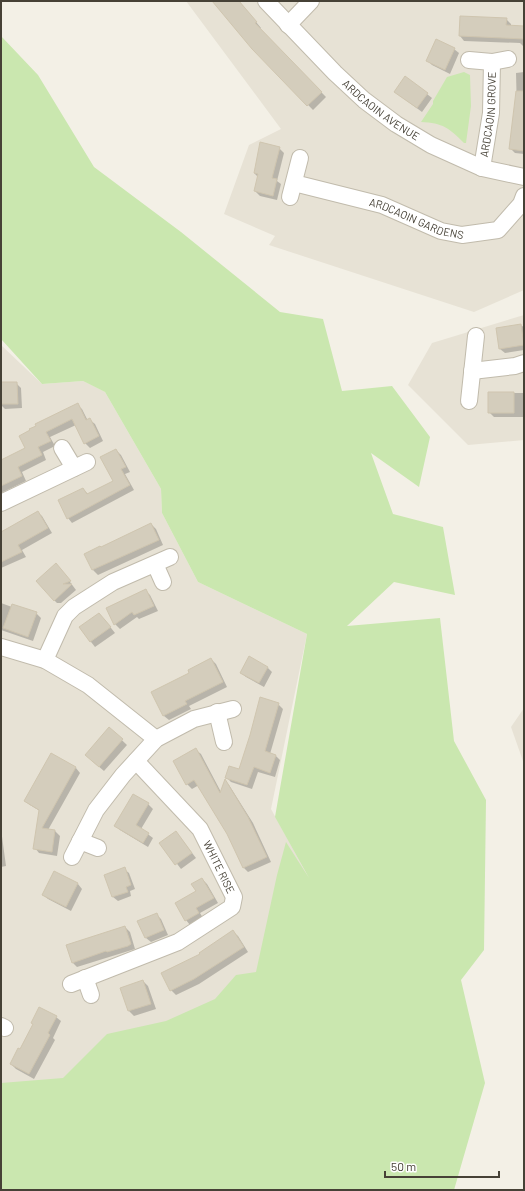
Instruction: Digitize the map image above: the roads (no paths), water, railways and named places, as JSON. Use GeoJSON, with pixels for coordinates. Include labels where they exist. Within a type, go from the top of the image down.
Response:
{"type":"FeatureCollection","features":[{"type":"Feature","properties":{"kind":"street","name":"ARDCAOIN AVENUE"},"geometry":{"type":"LineString","coordinates":[[266,1],[358,95],[396,124],[431,145],[482,168],[524,177]]}},
{"type":"Feature","properties":{"kind":"street"},"geometry":{"type":"LineString","coordinates":[[288,25],[311,1]]}},
{"type":"Feature","properties":{"kind":"street"},"geometry":{"type":"LineString","coordinates":[[469,60],[492,62],[508,59]]}},
{"type":"Feature","properties":{"kind":"street","name":"ARDCAOIN GROVE"},"geometry":{"type":"LineString","coordinates":[[482,168],[490,113],[492,62]]}},
{"type":"Feature","properties":{"kind":"street","name":"ARDCAOIN GARDENS"},"geometry":{"type":"LineString","coordinates":[[300,158],[292,190],[382,204],[441,231],[462,235],[498,230],[521,204],[524,196]]}},
{"type":"Feature","properties":{"kind":"street"},"geometry":{"type":"LineString","coordinates":[[469,401],[476,336]]}},
{"type":"Feature","properties":{"kind":"street"},"geometry":{"type":"LineString","coordinates":[[472,371],[515,366],[524,363]]}},
{"type":"Feature","properties":{"kind":"street"},"geometry":{"type":"LineString","coordinates":[[1,503],[81,465],[62,448]]}},
{"type":"Feature","properties":{"kind":"street"},"geometry":{"type":"LineString","coordinates":[[45,660],[65,616],[74,607],[113,582],[170,557]]}},
{"type":"Feature","properties":{"kind":"street"},"geometry":{"type":"LineString","coordinates":[[155,564],[163,582]]}},
{"type":"Feature","properties":{"kind":"street"},"geometry":{"type":"LineString","coordinates":[[1,647],[45,660],[88,685],[156,739]]}},
{"type":"Feature","properties":{"kind":"street"},"geometry":{"type":"LineString","coordinates":[[72,857],[96,810],[122,775],[156,739],[194,719],[216,712],[233,709]]}},
{"type":"Feature","properties":{"kind":"street"},"geometry":{"type":"LineString","coordinates":[[216,712],[224,742]]}},
{"type":"Feature","properties":{"kind":"street","name":"WHITE RISE"},"geometry":{"type":"LineString","coordinates":[[91,995],[78,981],[178,942],[232,907],[234,897],[200,829],[136,761]]}},
{"type":"Feature","properties":{"kind":"street"},"geometry":{"type":"LineString","coordinates":[[80,841],[98,848]]}}]}
